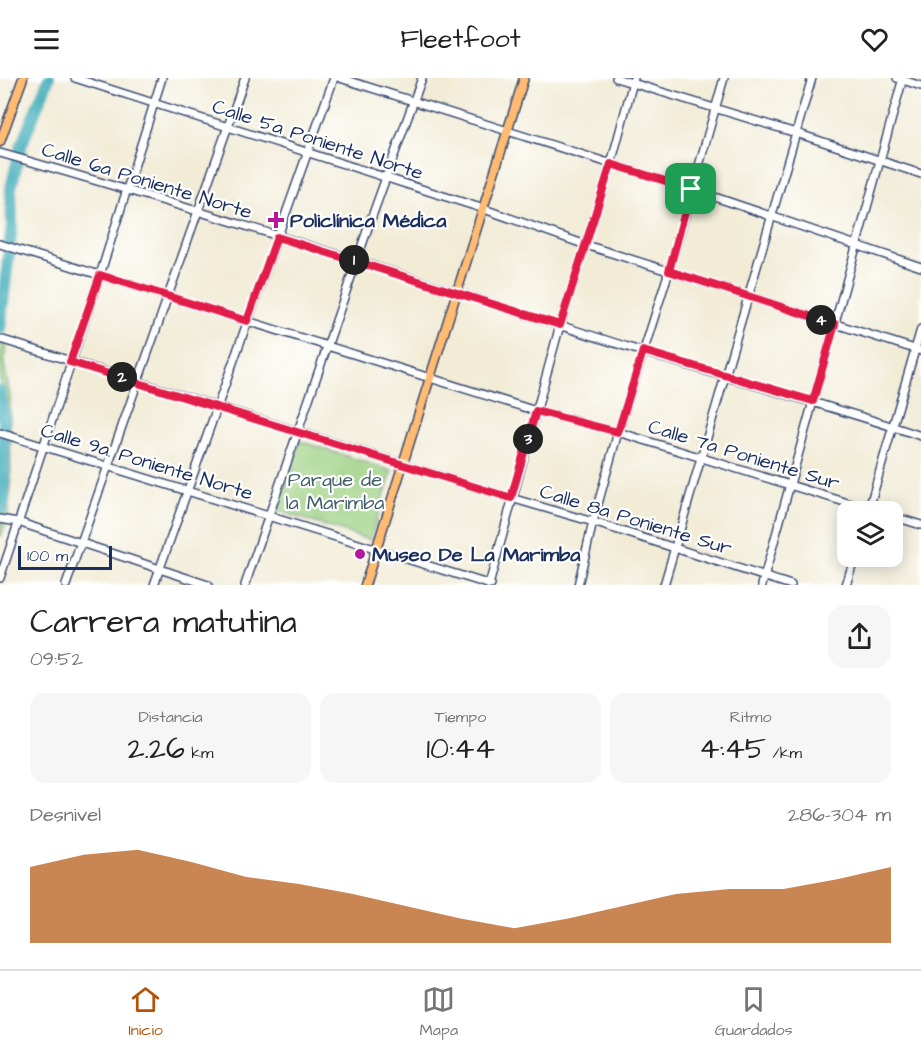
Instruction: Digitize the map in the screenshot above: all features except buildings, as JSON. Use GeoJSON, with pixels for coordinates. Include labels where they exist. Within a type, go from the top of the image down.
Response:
{"type":"FeatureCollection","features":[{"type":"Feature","properties":{"kind":"main road"},"geometry":{"type":"LineString","coordinates":[[0,142],[23,78]]}},
{"type":"Feature","properties":{"kind":"main road"},"geometry":{"type":"LineString","coordinates":[[365,585],[524,78]]}},
{"type":"Feature","properties":{"kind":"street","name":"Calle 5a Poniente Norte"},"geometry":{"type":"LineString","coordinates":[[75,78],[483,209],[586,245],[918,350]]}},
{"type":"Feature","properties":{"kind":"street"},"geometry":{"type":"LineString","coordinates":[[0,578],[162,78]]}},
{"type":"Feature","properties":{"kind":"street"},"geometry":{"type":"LineString","coordinates":[[66,585],[245,78]]}},
{"type":"Feature","properties":{"kind":"street"},"geometry":{"type":"LineString","coordinates":[[154,585],[334,78]]}},
{"type":"Feature","properties":{"kind":"street"},"geometry":{"type":"LineString","coordinates":[[340,78],[691,189],[921,267]]}},
{"type":"Feature","properties":{"kind":"street"},"geometry":{"type":"LineString","coordinates":[[245,585],[356,261],[422,78]]}},
{"type":"Feature","properties":{"kind":"street"},"geometry":{"type":"LineString","coordinates":[[616,78],[633,81],[921,174]]}},
{"type":"Feature","properties":{"kind":"street"},"geometry":{"type":"LineString","coordinates":[[578,585],[618,432],[669,271],[724,78]]}},
{"type":"Feature","properties":{"kind":"street"},"geometry":{"type":"LineString","coordinates":[[664,585],[812,78]]}},
{"type":"Feature","properties":{"kind":"street"},"geometry":{"type":"LineString","coordinates":[[763,581],[901,79],[921,86]]}},
{"type":"Feature","properties":{"kind":"street"},"geometry":{"type":"LineString","coordinates":[[490,585],[511,498],[560,325],[611,164],[633,81]]}},
{"type":"Feature","properties":{"kind":"street","name":"Calle 6a Poniente Norte"},"geometry":{"type":"LineString","coordinates":[[4,154],[457,291],[725,377],[813,401],[921,436]]}},
{"type":"Feature","properties":{"kind":"street","name":"Calle 7a Poniente Sur"},"geometry":{"type":"LineString","coordinates":[[0,244],[536,411],[618,432],[840,501]]}},
{"type":"Feature","properties":{"kind":"street"},"geometry":{"type":"LineString","coordinates":[[871,501],[918,350],[921,329]]}},
{"type":"Feature","properties":{"kind":"street","name":"Calle 8a Poniente Sur"},"geometry":{"type":"LineString","coordinates":[[2,340],[593,522],[675,548],[763,581],[791,585]]}},
{"type":"Feature","properties":{"kind":"street","name":"Calle 9a. Poniente Norte"},"geometry":{"type":"LineString","coordinates":[[0,433],[490,585]]}},
{"type":"Feature","properties":{"kind":"street"},"geometry":{"type":"LineString","coordinates":[[1,519],[18,522],[208,585]]}},
{"type":"Feature","properties":{"kind":"street"},"geometry":{"type":"LineString","coordinates":[[903,519],[921,525]]}},
{"type":"Feature","properties":{"kind":"street"},"geometry":{"type":"LineString","coordinates":[[846,585],[852,567]]}},
{"type":"Feature","properties":{"kind":"green space"},"geometry":{"type":"Polygon","coordinates":[[[0,339],[6,341],[4,364],[10,395],[11,488],[7,520],[0,538],[0,339]]]}},
{"type":"Feature","properties":{"kind":"green space","name":"Parque de la Marimba"},"geometry":{"type":"Polygon","coordinates":[[[300,441],[392,471],[370,540],[278,511],[300,441]]]}},
{"type":"Feature","properties":{"kind":"waterway"},"geometry":{"type":"LineString","coordinates":[[0,329],[12,226],[11,188],[21,146],[49,78]]}},
{"type":"Feature","properties":{"kind":"waterway"},"geometry":{"type":"LineString","coordinates":[[0,391],[4,422],[4,501],[0,512]]}},
{"type":"Feature","properties":{"kind":"place","name":"Policlínica Médica"},"geometry":{"type":"Point","coordinates":[276,220]}},
{"type":"Feature","properties":{"kind":"place","name":"Museo De La Marimba"},"geometry":{"type":"Point","coordinates":[360,554]}},
{"type":"Feature","properties":{"kind":"route"},"geometry":{"type":"LineString","coordinates":[[611,164],[691,189],[669,271],[835,324],[813,401],[725,377],[643,351],[618,432],[536,411],[511,498],[70,362],[100,275],[247,321],[277,237],[457,291],[560,325],[611,164]]}}]}
